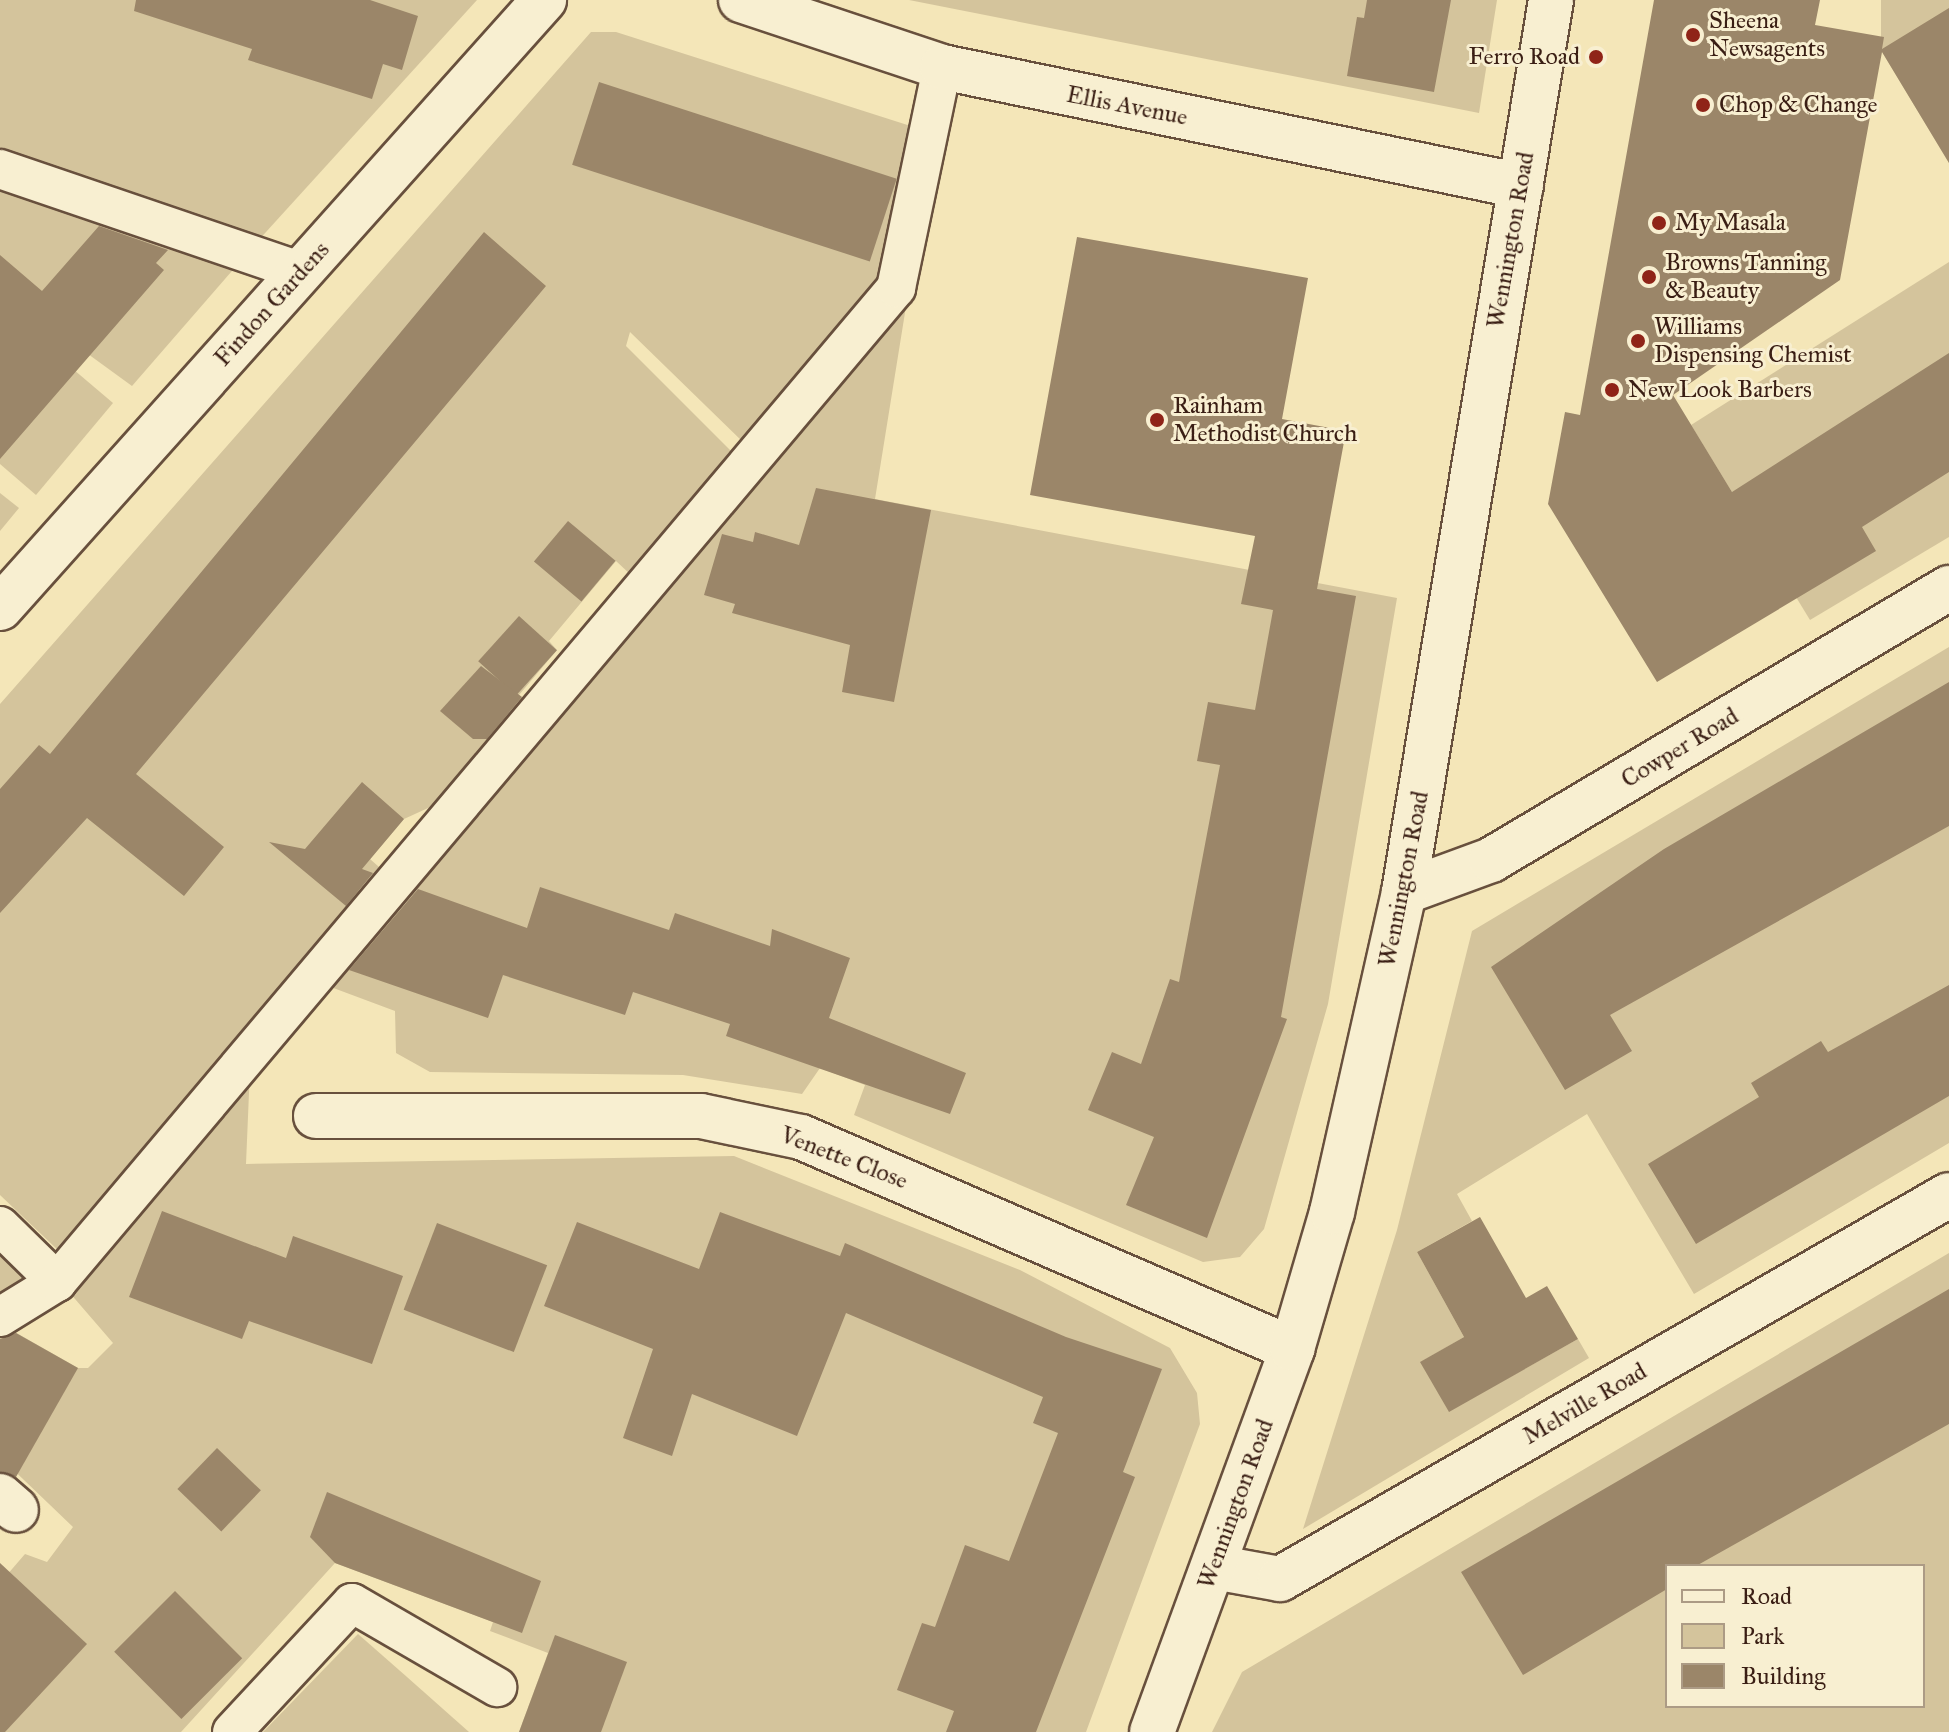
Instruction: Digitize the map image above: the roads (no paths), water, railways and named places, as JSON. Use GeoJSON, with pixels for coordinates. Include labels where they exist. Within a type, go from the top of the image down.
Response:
{"type":"FeatureCollection","features":[{"type":"Feature","properties":{"kind":"street","name":"Findon Gardens"},"geometry":{"type":"LineString","coordinates":[[0,608],[544,0]]}},
{"type":"Feature","properties":{"kind":"street","name":"Ellis Avenue"},"geometry":{"type":"LineString","coordinates":[[741,0],[942,67],[1521,186]]}},
{"type":"Feature","properties":{"kind":"street","name":"Wennington Road"},"geometry":{"type":"LineString","coordinates":[[1152,1732],[1292,1349],[1332,1212],[1404,892],[1551,0]]}},
{"type":"Feature","properties":{"kind":"street","name":"Cowper Road"},"geometry":{"type":"LineString","coordinates":[[1404,892],[1491,860],[1949,588]]}},
{"type":"Feature","properties":{"kind":"street","name":"Venette Close"},"geometry":{"type":"LineString","coordinates":[[316,1116],[701,1116],[801,1137],[1292,1349]]}},
{"type":"Feature","properties":{"kind":"street","name":"Melville Road"},"geometry":{"type":"LineString","coordinates":[[1214,1567],[1280,1579],[1949,1195]]}},
{"type":"Feature","properties":{"kind":"lane"},"geometry":{"type":"LineString","coordinates":[[0,1317],[57,1282],[896,288],[942,67]]}},
{"type":"Feature","properties":{"kind":"lane"},"geometry":{"type":"LineString","coordinates":[[0,169],[302,272]]}},
{"type":"Feature","properties":{"kind":"lane"},"geometry":{"type":"LineString","coordinates":[[0,1226],[57,1282]]}},
{"type":"Feature","properties":{"kind":"lane"},"geometry":{"type":"LineString","coordinates":[[232,1732],[352,1603],[497,1687]]}},
{"type":"Feature","properties":{"kind":"place","name":"Sheena Newsagents"},"geometry":{"type":"Point","coordinates":[1693,35]}},
{"type":"Feature","properties":{"kind":"place","name":"Ferro Road"},"geometry":{"type":"Point","coordinates":[1596,57]}},
{"type":"Feature","properties":{"kind":"place","name":"Chop & Change"},"geometry":{"type":"Point","coordinates":[1703,105]}},
{"type":"Feature","properties":{"kind":"place","name":"My Masala"},"geometry":{"type":"Point","coordinates":[1659,223]}},
{"type":"Feature","properties":{"kind":"place","name":"Browns Tanning & Beauty"},"geometry":{"type":"Point","coordinates":[1649,277]}},
{"type":"Feature","properties":{"kind":"place","name":"Williams Dispensing Chemist"},"geometry":{"type":"Point","coordinates":[1638,341]}},
{"type":"Feature","properties":{"kind":"place","name":"New Look Barbers"},"geometry":{"type":"Point","coordinates":[1612,390]}},
{"type":"Feature","properties":{"kind":"place","name":"Rainham Methodist Church"},"geometry":{"type":"Point","coordinates":[1157,420]}}]}
